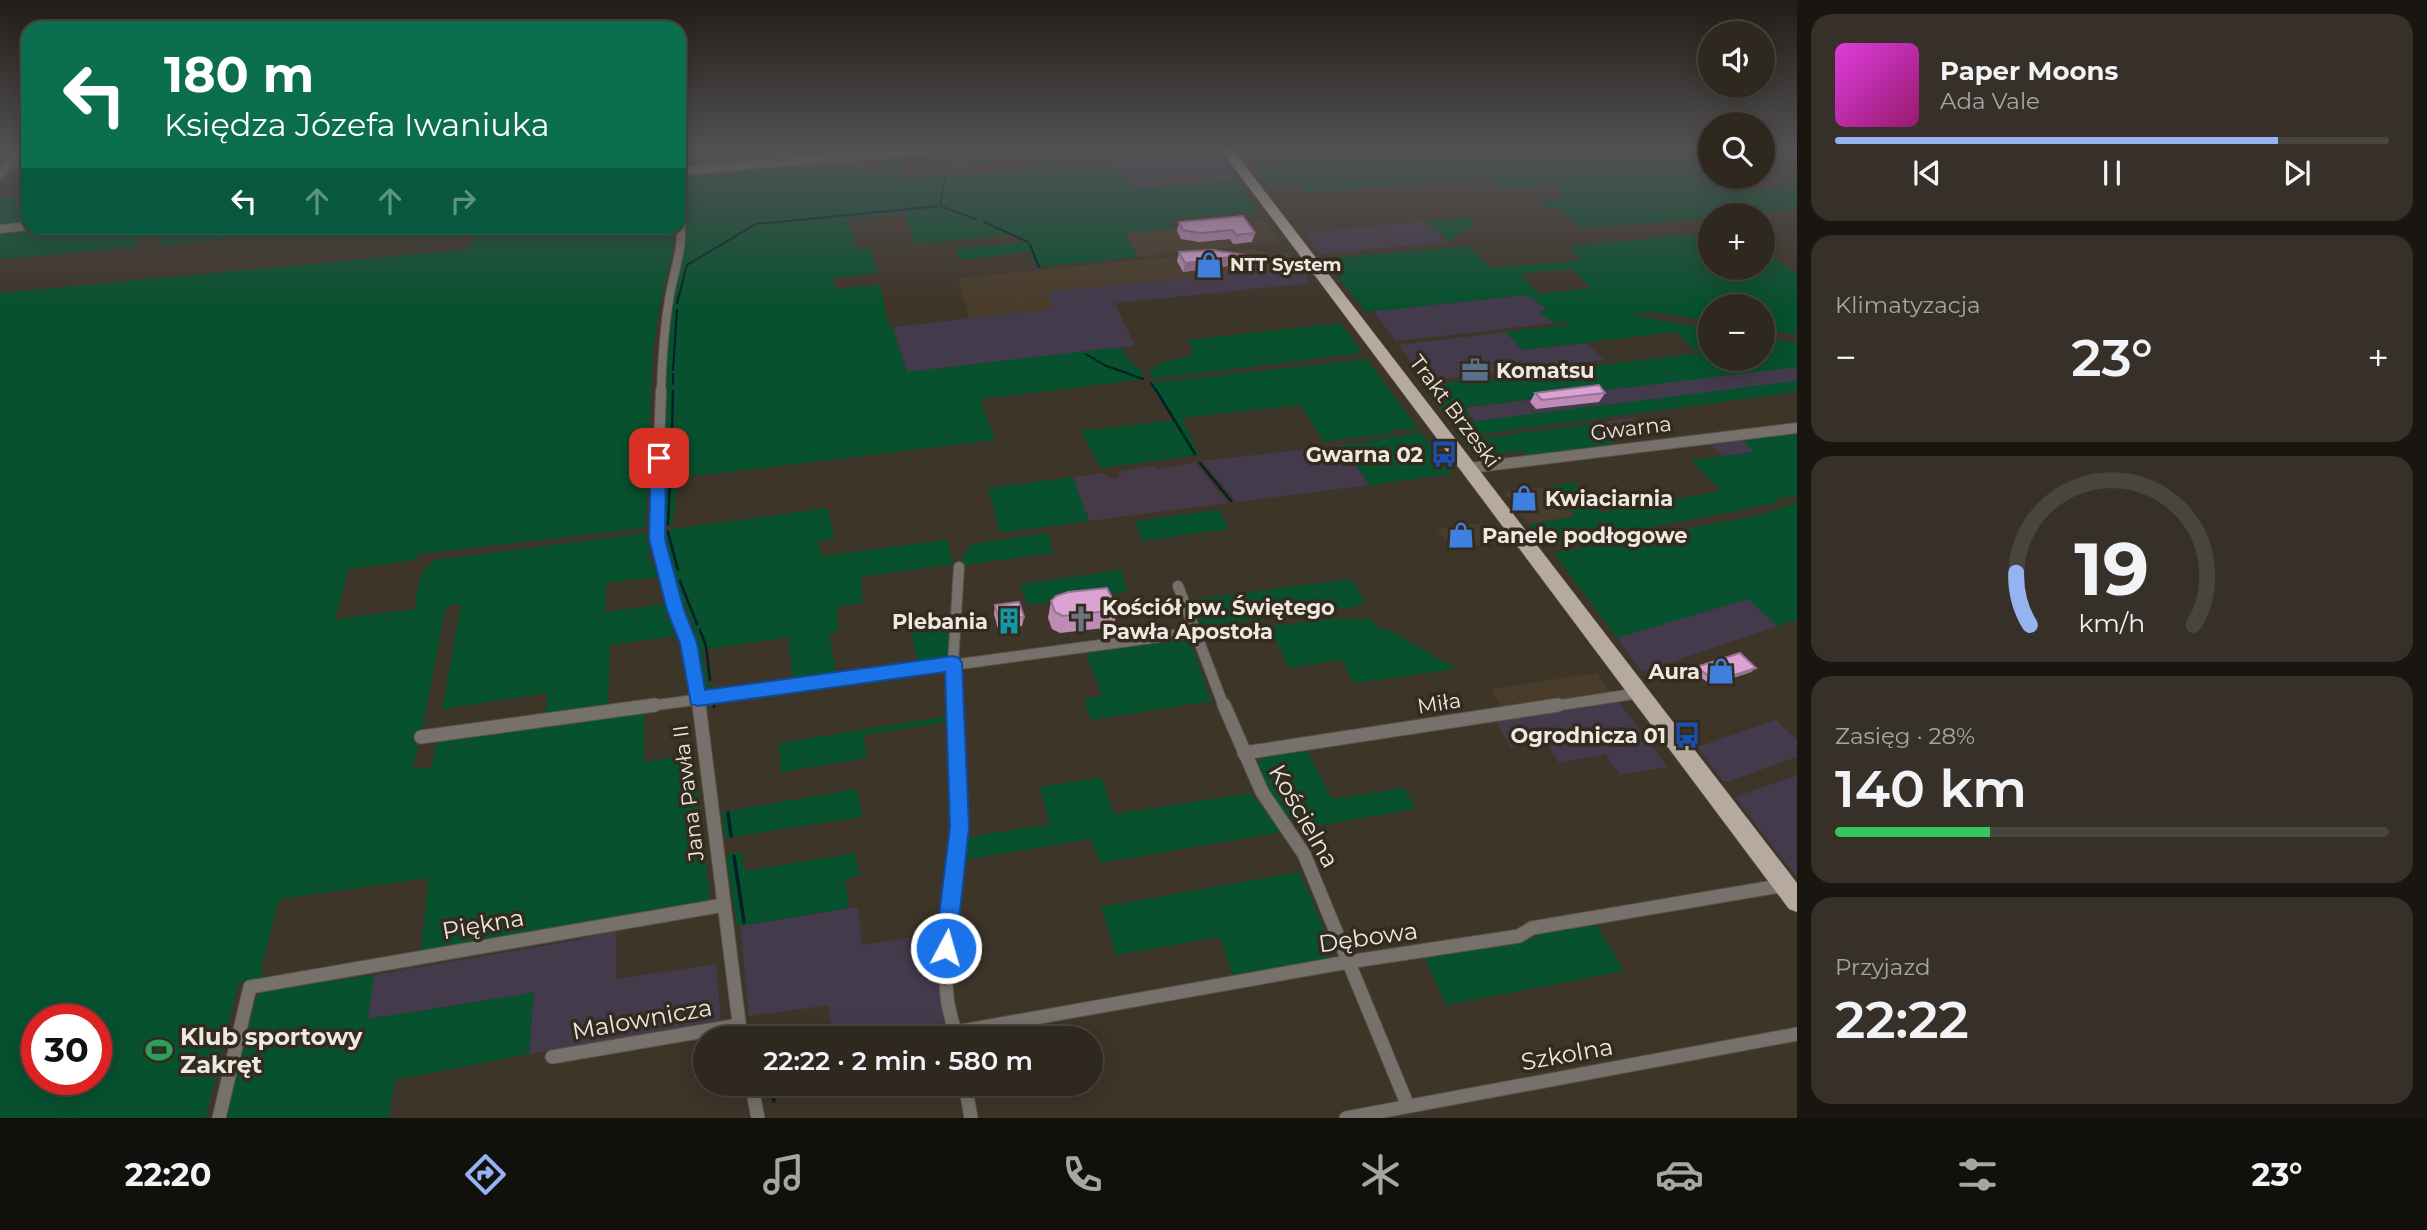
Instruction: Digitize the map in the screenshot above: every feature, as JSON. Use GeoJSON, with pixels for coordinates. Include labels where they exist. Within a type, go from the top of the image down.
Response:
{"type":"FeatureCollection","features":[{"type":"Feature","properties":{"kind":"main road","name":"Trakt Brzeski"},"geometry":{"type":"LineString","coordinates":[[1267,202],[1797,901]]}},
{"type":"Feature","properties":{"kind":"street"},"geometry":{"type":"LineString","coordinates":[[0,229],[21,227]]}},
{"type":"Feature","properties":{"kind":"street","name":"Jana Pawła II"},"geometry":{"type":"LineString","coordinates":[[682,235],[681,250],[669,298],[662,360],[656,529],[670,592],[689,643],[739,1026]]}},
{"type":"Feature","properties":{"kind":"street","name":"Gwarna"},"geometry":{"type":"LineString","coordinates":[[1470,468],[1797,428]]}},
{"type":"Feature","properties":{"kind":"street"},"geometry":{"type":"LineString","coordinates":[[954,1026],[947,1000],[945,972],[947,925],[954,892],[959,827],[953,663],[959,567]]}},
{"type":"Feature","properties":{"kind":"street","name":"Kościelna"},"geometry":{"type":"LineString","coordinates":[[1178,586],[1244,753],[1263,794],[1304,855],[1408,1106]]}},
{"type":"Feature","properties":{"kind":"street"},"geometry":{"type":"LineString","coordinates":[[421,737],[1196,632]]}},
{"type":"Feature","properties":{"kind":"street","name":"Miła"},"geometry":{"type":"LineString","coordinates":[[1244,753],[1640,693]]}},
{"type":"Feature","properties":{"kind":"street","name":"Dębowa"},"geometry":{"type":"LineString","coordinates":[[1005,1026],[1348,962],[1505,939],[1519,936],[1532,928],[1785,885]]}},
{"type":"Feature","properties":{"kind":"street","name":"Piękna"},"geometry":{"type":"LineString","coordinates":[[219,1118],[250,987],[724,905]]}},
{"type":"Feature","properties":{"kind":"street","name":"Szkolna"},"geometry":{"type":"LineString","coordinates":[[1346,1118],[1797,1034]]}},
{"type":"Feature","properties":{"kind":"street","name":"Malownicza"},"geometry":{"type":"LineString","coordinates":[[552,1058],[693,1038]]}},
{"type":"Feature","properties":{"kind":"street"},"geometry":{"type":"LineString","coordinates":[[754,1096],[758,1118]]}},
{"type":"Feature","properties":{"kind":"street"},"geometry":{"type":"LineString","coordinates":[[967,1096],[971,1118]]}},
{"type":"Feature","properties":{"kind":"shaded area"},"geometry":{"type":"Polygon","coordinates":[[[1264,220],[1281,242],[1138,257],[1125,233],[1264,220]]]}},
{"type":"Feature","properties":{"kind":"shaded area"},"geometry":{"type":"Polygon","coordinates":[[[1425,221],[1447,242],[1320,254],[1303,233],[1425,221]]]}},
{"type":"Feature","properties":{"kind":"shaded area","name":"NTT System"},"geometry":{"type":"Polygon","coordinates":[[[1253,249],[1271,254],[1288,252],[1299,266],[1049,292],[1054,309],[969,318],[958,278],[1253,249]]]}},
{"type":"Feature","properties":{"kind":"shaded area"},"geometry":{"type":"Polygon","coordinates":[[[1299,266],[1311,283],[1115,303],[1135,346],[907,372],[893,327],[1053,309],[1048,292],[1299,266]]]}},
{"type":"Feature","properties":{"kind":"shaded area"},"geometry":{"type":"Polygon","coordinates":[[[1527,295],[1549,310],[1538,313],[1555,323],[1396,341],[1373,311],[1527,295]]]}},
{"type":"Feature","properties":{"kind":"shaded area"},"geometry":{"type":"Polygon","coordinates":[[[1506,332],[1522,350],[1587,343],[1605,360],[1426,381],[1399,345],[1506,332]]]}},
{"type":"Feature","properties":{"kind":"shaded area"},"geometry":{"type":"Polygon","coordinates":[[[1796,366],[1797,381],[1475,422],[1464,408],[1756,371],[1775,371],[1775,369],[1796,366]]]}},
{"type":"Feature","properties":{"kind":"shaded area"},"geometry":{"type":"Polygon","coordinates":[[[1632,418],[1648,434],[1609,439],[1595,423],[1632,418]]]}},
{"type":"Feature","properties":{"kind":"shaded area"},"geometry":{"type":"Polygon","coordinates":[[[1739,436],[1755,452],[1722,456],[1706,441],[1739,436]]]}},
{"type":"Feature","properties":{"kind":"shaded area"},"geometry":{"type":"Polygon","coordinates":[[[1343,445],[1369,485],[1237,502],[1202,461],[1343,445]]]}},
{"type":"Feature","properties":{"kind":"shaded area"},"geometry":{"type":"Polygon","coordinates":[[[1195,462],[1228,503],[1089,521],[1073,477],[1103,473],[1117,479],[1122,471],[1155,466],[1160,469],[1195,462]]]}},
{"type":"Feature","properties":{"kind":"shaded area"},"geometry":{"type":"Polygon","coordinates":[[[1551,486],[1576,516],[1529,524],[1504,492],[1551,486]]]}},
{"type":"Feature","properties":{"kind":"shaded area"},"geometry":{"type":"Polygon","coordinates":[[[1488,523],[1502,542],[1451,548],[1437,529],[1488,523]]]}},
{"type":"Feature","properties":{"kind":"shaded area"},"geometry":{"type":"Polygon","coordinates":[[[1748,598],[1778,626],[1642,672],[1617,638],[1748,598]]]}},
{"type":"Feature","properties":{"kind":"shaded area"},"geometry":{"type":"Polygon","coordinates":[[[1597,673],[1610,691],[1503,708],[1491,689],[1597,673]]]}},
{"type":"Feature","properties":{"kind":"shaded area"},"geometry":{"type":"Polygon","coordinates":[[[1617,700],[1668,767],[1620,775],[1605,754],[1559,763],[1546,742],[1511,748],[1494,719],[1617,700]]]}},
{"type":"Feature","properties":{"kind":"shaded area"},"geometry":{"type":"Polygon","coordinates":[[[1776,720],[1797,740],[1797,757],[1730,781],[1723,781],[1697,747],[1776,720]]]}},
{"type":"Feature","properties":{"kind":"shaded area"},"geometry":{"type":"Polygon","coordinates":[[[1797,775],[1797,874],[1795,875],[1735,797],[1797,775]]]}},
{"type":"Feature","properties":{"kind":"shaded area"},"geometry":{"type":"Polygon","coordinates":[[[858,907],[862,945],[940,933],[939,987],[945,1026],[832,1026],[829,1005],[749,1016],[740,926],[858,907]]]}},
{"type":"Feature","properties":{"kind":"shaded area"},"geometry":{"type":"Polygon","coordinates":[[[616,930],[616,979],[716,964],[721,1021],[529,1054],[533,993],[367,1019],[374,975],[577,940],[616,930]]]}},
{"type":"Feature","properties":{"kind":"green space"},"geometry":{"type":"Polygon","coordinates":[[[0,202],[21,202],[21,224],[0,226],[0,202]]]}},
{"type":"Feature","properties":{"kind":"green space"},"geometry":{"type":"Polygon","coordinates":[[[686,202],[1252,202],[1258,211],[1169,219],[1173,228],[1125,233],[1138,257],[1037,267],[1030,252],[959,260],[955,249],[1025,242],[1011,235],[915,244],[905,213],[848,219],[856,249],[870,248],[878,273],[833,278],[835,289],[880,285],[889,327],[892,327],[907,372],[1121,347],[1128,359],[1143,373],[1142,377],[1147,379],[980,399],[995,440],[678,478],[673,524],[661,525],[665,351],[686,235],[686,202]]]}},
{"type":"Feature","properties":{"kind":"green space"},"geometry":{"type":"Polygon","coordinates":[[[1540,202],[1797,202],[1797,210],[1775,211],[1775,203],[1698,203],[1698,220],[1581,228],[1558,208],[1547,209],[1540,202]]]}},
{"type":"Feature","properties":{"kind":"green space"},"geometry":{"type":"Polygon","coordinates":[[[1468,217],[1476,224],[1449,241],[1425,221],[1468,217]]]}},
{"type":"Feature","properties":{"kind":"green space"},"geometry":{"type":"Polygon","coordinates":[[[21,230],[21,235],[142,235],[135,247],[0,259],[0,231],[21,230]]]}},
{"type":"Feature","properties":{"kind":"green space"},"geometry":{"type":"Polygon","coordinates":[[[163,235],[228,235],[226,239],[157,245],[163,235]]]}},
{"type":"Feature","properties":{"kind":"green space"},"geometry":{"type":"Polygon","coordinates":[[[475,235],[673,235],[653,352],[645,528],[418,554],[417,560],[349,569],[335,619],[415,609],[422,575],[435,560],[646,533],[650,556],[647,558],[648,563],[652,562],[658,577],[606,583],[605,612],[665,604],[668,612],[665,614],[666,619],[670,617],[676,629],[672,630],[673,634],[677,634],[678,639],[675,640],[674,636],[610,645],[608,706],[545,715],[547,693],[442,709],[461,604],[446,606],[421,737],[412,769],[432,768],[436,741],[644,712],[644,762],[689,755],[690,763],[695,762],[710,900],[598,920],[572,928],[420,954],[429,878],[279,899],[260,973],[267,977],[238,985],[206,1118],[0,1118],[0,293],[469,249],[475,235]]]}},
{"type":"Feature","properties":{"kind":"green space"},"geometry":{"type":"Polygon","coordinates":[[[1680,235],[1698,237],[1698,280],[1775,280],[1775,258],[1797,275],[1797,335],[1775,331],[1775,294],[1698,294],[1698,319],[1653,312],[1631,315],[1698,327],[1698,350],[1694,350],[1676,332],[1522,350],[1506,332],[1571,324],[1555,323],[1537,312],[1548,309],[1527,295],[1366,312],[1324,259],[1468,246],[1492,268],[1581,260],[1569,247],[1680,235]],[[1572,269],[1520,274],[1539,294],[1591,288],[1572,269]]]}},
{"type":"Feature","properties":{"kind":"green space"},"geometry":{"type":"Polygon","coordinates":[[[1340,323],[1363,353],[1153,379],[1149,370],[1160,363],[1191,356],[1192,348],[1187,340],[1340,323]]]}},
{"type":"Feature","properties":{"kind":"green space"},"geometry":{"type":"Polygon","coordinates":[[[1775,339],[1797,343],[1797,367],[1775,370],[1775,339]]]}},
{"type":"Feature","properties":{"kind":"green space"},"geometry":{"type":"Polygon","coordinates":[[[1698,353],[1698,371],[1764,371],[1465,407],[1471,417],[1449,420],[1422,386],[1698,353]]]}},
{"type":"Feature","properties":{"kind":"green space"},"geometry":{"type":"Polygon","coordinates":[[[1367,359],[1419,430],[1392,430],[1393,433],[1324,442],[1300,405],[1182,418],[1199,455],[1101,468],[1081,431],[1175,420],[1149,383],[1367,359]]]}},
{"type":"Feature","properties":{"kind":"green space"},"geometry":{"type":"Polygon","coordinates":[[[1797,381],[1797,392],[1460,437],[1452,424],[1797,381]]]}},
{"type":"Feature","properties":{"kind":"green space"},"geometry":{"type":"Polygon","coordinates":[[[1595,423],[1617,448],[1530,459],[1523,451],[1476,457],[1463,441],[1595,423]]]}},
{"type":"Feature","properties":{"kind":"green space"},"geometry":{"type":"Polygon","coordinates":[[[1797,429],[1797,497],[1778,498],[1777,503],[1547,547],[1529,524],[1575,516],[1551,486],[1574,482],[1601,512],[1721,491],[1691,460],[1754,452],[1739,436],[1797,429]]]}},
{"type":"Feature","properties":{"kind":"green space"},"geometry":{"type":"Polygon","coordinates":[[[1422,433],[1452,474],[1369,485],[1342,444],[1368,443],[1369,440],[1422,433]]]}},
{"type":"Feature","properties":{"kind":"green space"},"geometry":{"type":"Polygon","coordinates":[[[1073,477],[1089,521],[1000,533],[988,488],[1073,477]]]}},
{"type":"Feature","properties":{"kind":"green space"},"geometry":{"type":"Polygon","coordinates":[[[1797,503],[1797,620],[1778,626],[1748,599],[1617,638],[1554,553],[1756,516],[1797,503]]]}},
{"type":"Feature","properties":{"kind":"green space"},"geometry":{"type":"Polygon","coordinates":[[[828,508],[834,538],[818,541],[821,556],[947,540],[953,564],[861,577],[863,603],[837,607],[839,631],[829,632],[836,674],[793,680],[788,637],[702,650],[708,684],[719,691],[703,691],[694,630],[674,575],[664,533],[673,529],[828,508]]]}},
{"type":"Feature","properties":{"kind":"green space"},"geometry":{"type":"Polygon","coordinates":[[[1219,510],[1229,529],[1143,541],[1135,521],[1219,510]]]}},
{"type":"Feature","properties":{"kind":"green space"},"geometry":{"type":"Polygon","coordinates":[[[1047,533],[1054,553],[962,565],[963,555],[972,544],[1047,533]]]}},
{"type":"Feature","properties":{"kind":"green space"},"geometry":{"type":"Polygon","coordinates":[[[1121,570],[1128,592],[1027,605],[1020,584],[1121,570]]]}},
{"type":"Feature","properties":{"kind":"green space"},"geometry":{"type":"Polygon","coordinates":[[[1351,579],[1365,600],[1360,606],[1209,626],[1198,621],[1190,600],[1351,579]]]}},
{"type":"Feature","properties":{"kind":"green space"},"geometry":{"type":"Polygon","coordinates":[[[952,615],[951,655],[947,659],[918,663],[908,620],[952,615]]]}},
{"type":"Feature","properties":{"kind":"green space"},"geometry":{"type":"Polygon","coordinates":[[[1327,619],[1372,619],[1376,627],[1391,631],[1457,669],[1354,683],[1341,660],[1289,668],[1269,627],[1327,619]]]}},
{"type":"Feature","properties":{"kind":"green space"},"geometry":{"type":"Polygon","coordinates":[[[1185,638],[1194,652],[1212,701],[1091,720],[1084,699],[1102,696],[1086,653],[1185,638]]]}},
{"type":"Feature","properties":{"kind":"green space"},"geometry":{"type":"Polygon","coordinates":[[[949,716],[949,722],[864,735],[867,758],[781,772],[779,743],[949,716]]]}},
{"type":"Feature","properties":{"kind":"green space"},"geometry":{"type":"Polygon","coordinates":[[[1307,749],[1332,799],[1404,788],[1416,809],[1305,828],[1297,824],[1276,802],[1257,766],[1261,758],[1307,749]]]}},
{"type":"Feature","properties":{"kind":"green space"},"geometry":{"type":"Polygon","coordinates":[[[1101,777],[1114,814],[1251,793],[1282,832],[1100,863],[1091,839],[964,860],[968,837],[1050,824],[1040,787],[1101,777]]]}},
{"type":"Feature","properties":{"kind":"green space"},"geometry":{"type":"Polygon","coordinates":[[[857,789],[862,817],[724,838],[722,812],[857,789]]]}},
{"type":"Feature","properties":{"kind":"green space"},"geometry":{"type":"Polygon","coordinates":[[[742,852],[745,871],[855,853],[860,876],[845,879],[849,908],[740,926],[736,922],[726,854],[742,852]]]}},
{"type":"Feature","properties":{"kind":"green space"},"geometry":{"type":"Polygon","coordinates":[[[1300,872],[1332,949],[1327,959],[1233,976],[1220,937],[1116,955],[1101,907],[1300,872]]]}},
{"type":"Feature","properties":{"kind":"green space"},"geometry":{"type":"Polygon","coordinates":[[[1596,924],[1624,971],[1446,1005],[1423,955],[1531,939],[1540,934],[1596,924]]]}},
{"type":"Feature","properties":{"kind":"green space"},"geometry":{"type":"Polygon","coordinates":[[[374,975],[368,1019],[534,993],[529,1054],[395,1080],[389,1118],[227,1118],[256,998],[263,991],[374,975]]]}},
{"type":"Feature","properties":{"kind":"building"},"geometry":{"type":"Polygon","coordinates":[[[1243,216],[1255,233],[1236,235],[1232,230],[1201,233],[1183,230],[1179,222],[1243,216]]]}},
{"type":"Feature","properties":{"kind":"building"},"geometry":{"type":"Polygon","coordinates":[[[1212,250],[1246,255],[1185,263],[1179,252],[1212,250]]]}},
{"type":"Feature","properties":{"kind":"building"},"geometry":{"type":"Polygon","coordinates":[[[1599,385],[1605,393],[1542,400],[1535,393],[1599,385]]]}},
{"type":"Feature","properties":{"kind":"building"},"geometry":{"type":"Polygon","coordinates":[[[1107,588],[1118,610],[1063,616],[1055,612],[1051,601],[1068,592],[1107,588]]]}},
{"type":"Feature","properties":{"kind":"building"},"geometry":{"type":"Polygon","coordinates":[[[1019,602],[1024,617],[999,620],[995,605],[1019,602]]]}},
{"type":"Feature","properties":{"kind":"building","name":"Aura"},"geometry":{"type":"Polygon","coordinates":[[[1740,653],[1756,668],[1716,681],[1696,667],[1740,653]]]}},
{"type":"Feature","properties":{"kind":"waterway"},"geometry":{"type":"LineString","coordinates":[[677,303],[687,265],[756,224],[940,206]]}},
{"type":"Feature","properties":{"kind":"waterway"},"geometry":{"type":"LineString","coordinates":[[940,206],[976,219]]}},
{"type":"Feature","properties":{"kind":"waterway"},"geometry":{"type":"LineString","coordinates":[[984,222],[1028,242]]}},
{"type":"Feature","properties":{"kind":"waterway"},"geometry":{"type":"LineString","coordinates":[[1030,245],[1039,267]]}},
{"type":"Feature","properties":{"kind":"waterway"},"geometry":{"type":"LineString","coordinates":[[673,370],[677,310]]}},
{"type":"Feature","properties":{"kind":"waterway"},"geometry":{"type":"LineString","coordinates":[[1086,354],[1104,365],[1143,379]]}},
{"type":"Feature","properties":{"kind":"waterway"},"geometry":{"type":"LineString","coordinates":[[673,374],[673,384]]}},
{"type":"Feature","properties":{"kind":"waterway"},"geometry":{"type":"LineString","coordinates":[[1151,383],[1157,392]]}},
{"type":"Feature","properties":{"kind":"waterway"},"geometry":{"type":"LineString","coordinates":[[1156,390],[1195,454]]}},
{"type":"Feature","properties":{"kind":"waterway"},"geometry":{"type":"LineString","coordinates":[[672,430],[673,391]]}},
{"type":"Feature","properties":{"kind":"waterway"},"geometry":{"type":"LineString","coordinates":[[668,524],[672,440]]}},
{"type":"Feature","properties":{"kind":"waterway"},"geometry":{"type":"LineString","coordinates":[[1200,463],[1231,501]]}},
{"type":"Feature","properties":{"kind":"waterway"},"geometry":{"type":"LineString","coordinates":[[668,532],[678,570]]}},
{"type":"Feature","properties":{"kind":"waterway"},"geometry":{"type":"LineString","coordinates":[[680,581],[697,624]]}},
{"type":"Feature","properties":{"kind":"waterway"},"geometry":{"type":"LineString","coordinates":[[700,630],[706,646],[710,680]]}},
{"type":"Feature","properties":{"kind":"waterway"},"geometry":{"type":"LineString","coordinates":[[728,813],[731,836]]}},
{"type":"Feature","properties":{"kind":"waterway"},"geometry":{"type":"LineString","coordinates":[[734,856],[744,922]]}},
{"type":"Feature","properties":{"kind":"waterway"},"geometry":{"type":"LineString","coordinates":[[773,1096],[774,1101]]}},
{"type":"Feature","properties":{"kind":"place","name":"NTT System"},"geometry":{"type":"Point","coordinates":[1209,265]}},
{"type":"Feature","properties":{"kind":"place","name":"Komatsu"},"geometry":{"type":"Point","coordinates":[1475,370]}},
{"type":"Feature","properties":{"kind":"place","name":"Gwarna 02"},"geometry":{"type":"Point","coordinates":[1444,454]}},
{"type":"Feature","properties":{"kind":"place","name":"Kwiaciarnia"},"geometry":{"type":"Point","coordinates":[1524,498]}},
{"type":"Feature","properties":{"kind":"place","name":"Panele podłogowe"},"geometry":{"type":"Point","coordinates":[1461,535]}},
{"type":"Feature","properties":{"kind":"place","name":"Kościół pw. Świętego Pawła Apostoła"},"geometry":{"type":"Point","coordinates":[1081,619]}},
{"type":"Feature","properties":{"kind":"place","name":"Plebania"},"geometry":{"type":"Point","coordinates":[1009,621]}},
{"type":"Feature","properties":{"kind":"place","name":"Aura"},"geometry":{"type":"Point","coordinates":[1721,671]}},
{"type":"Feature","properties":{"kind":"place","name":"Ogrodnicza 01"},"geometry":{"type":"Point","coordinates":[1687,735]}},
{"type":"Feature","properties":{"kind":"place","name":"Klub sportowy Zakręt"},"geometry":{"type":"Point","coordinates":[159,1050]}},
{"type":"Feature","properties":{"kind":"route"},"geometry":{"type":"LineString","coordinates":[[659,458],[657,539],[670,592],[689,643],[698,698],[953,663],[954,723],[960,792],[958,859],[946,948]]}}]}
